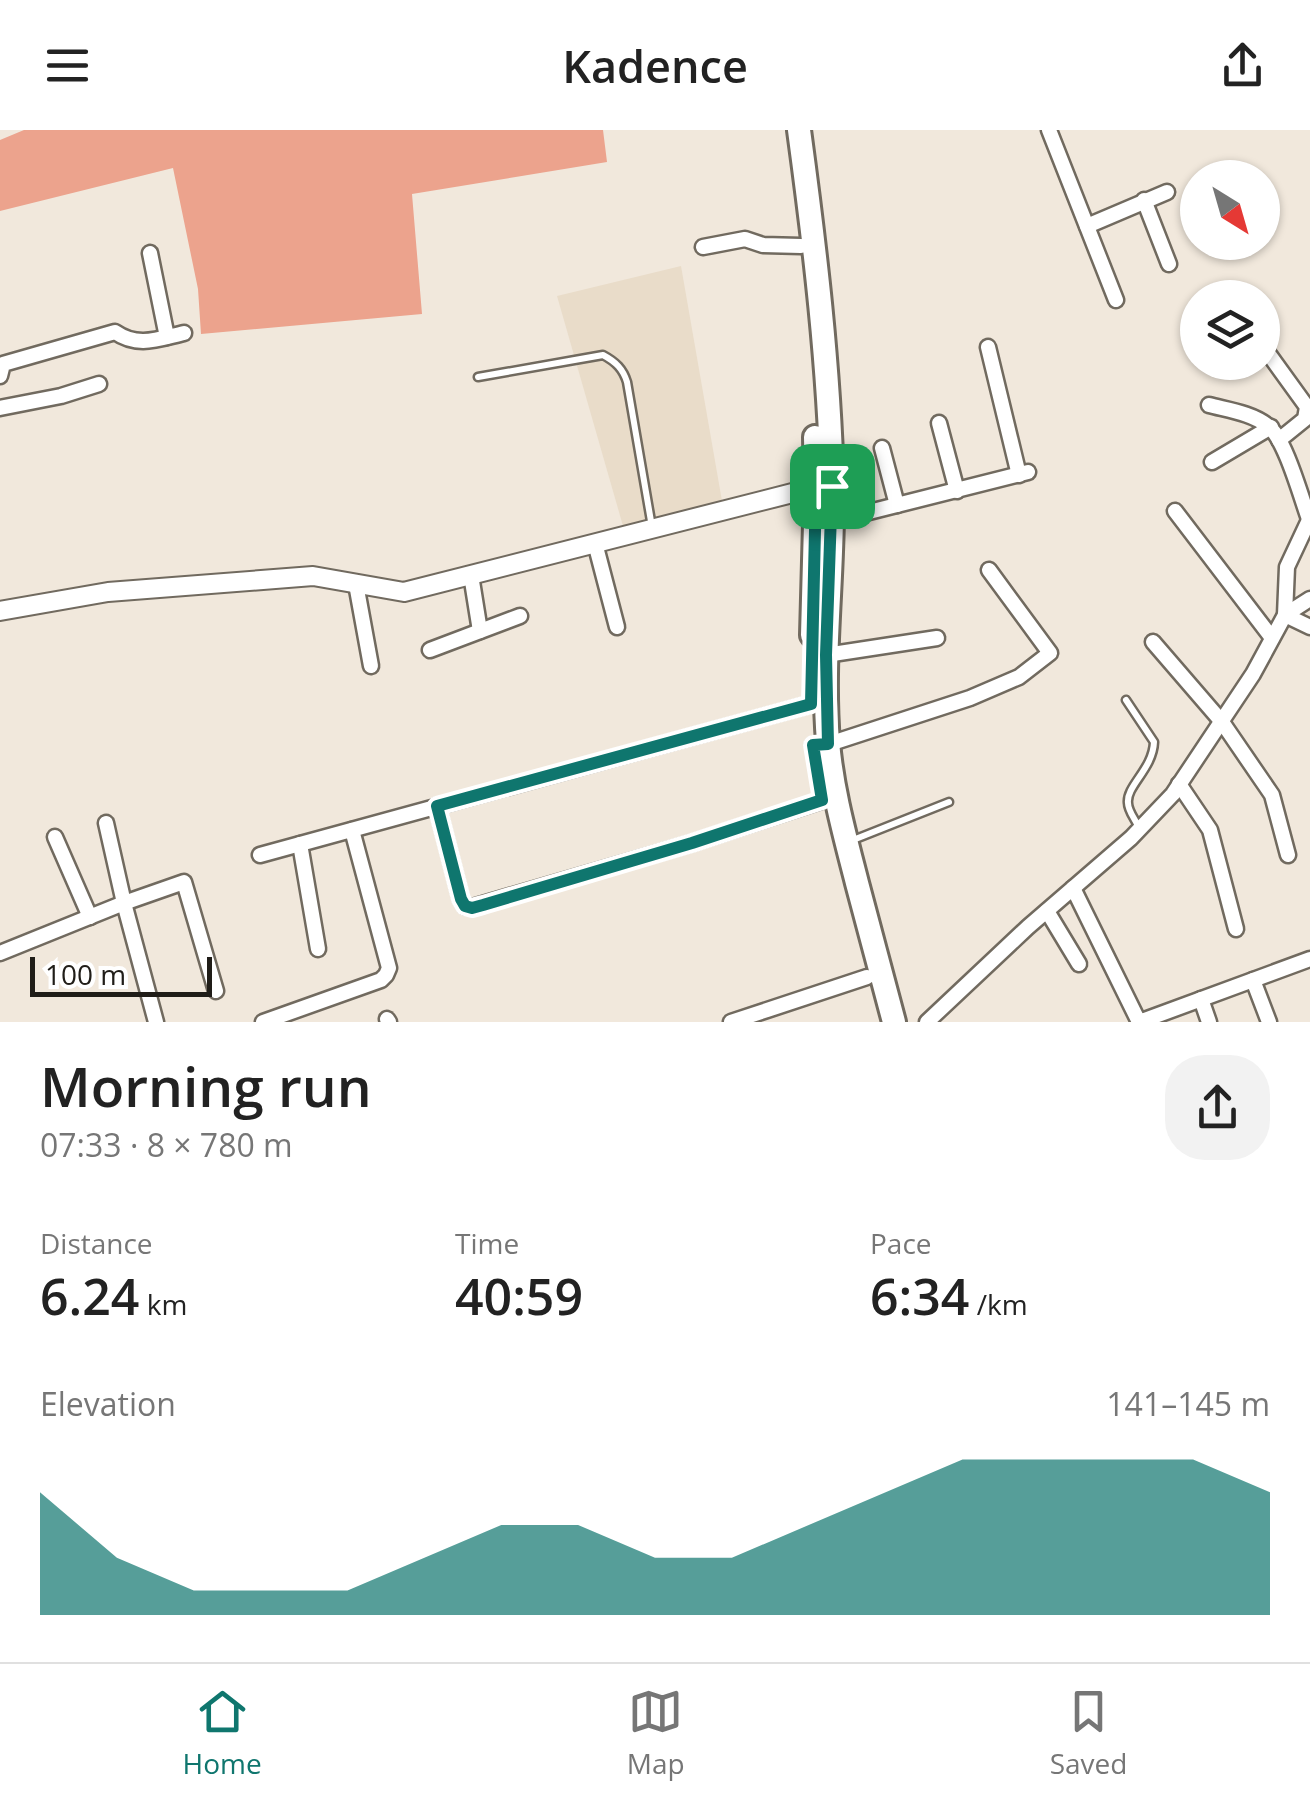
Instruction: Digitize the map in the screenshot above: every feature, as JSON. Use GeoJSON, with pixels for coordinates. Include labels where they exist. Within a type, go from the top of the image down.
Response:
{"type":"FeatureCollection","features":[{"type":"Feature","properties":{"kind":"main road"},"geometry":{"type":"LineString","coordinates":[[785,130],[801,246],[824,486],[832,516],[822,800],[880,1022]]}},
{"type":"Feature","properties":{"kind":"main road"},"geometry":{"type":"LineString","coordinates":[[799,130],[828,386],[811,704],[894,1022]]}},
{"type":"Feature","properties":{"kind":"street"},"geometry":{"type":"LineString","coordinates":[[1049,130],[1116,300]]}},
{"type":"Feature","properties":{"kind":"street"},"geometry":{"type":"LineString","coordinates":[[1087,226],[1167,192]]}},
{"type":"Feature","properties":{"kind":"street"},"geometry":{"type":"LineString","coordinates":[[1144,200],[1169,264]]}},
{"type":"Feature","properties":{"kind":"street"},"geometry":{"type":"LineString","coordinates":[[703,248],[745,239],[763,245],[801,246]]}},
{"type":"Feature","properties":{"kind":"street"},"geometry":{"type":"LineString","coordinates":[[150,253],[167,337]]}},
{"type":"Feature","properties":{"kind":"street"},"geometry":{"type":"LineString","coordinates":[[99,384],[5,407],[0,379],[3,364],[116,332],[128,340],[143,342],[184,333]]}},
{"type":"Feature","properties":{"kind":"street"},"geometry":{"type":"LineString","coordinates":[[832,516],[865,513],[1024,473],[988,347]]}},
{"type":"Feature","properties":{"kind":"street"},"geometry":{"type":"LineString","coordinates":[[1212,462],[1305,419],[1307,408],[1280,370]]}},
{"type":"Feature","properties":{"kind":"street"},"geometry":{"type":"LineString","coordinates":[[927,1022],[1140,828],[1179,784],[1253,674],[1284,615],[1287,567],[1310,518],[1275,434],[1250,416],[1209,405]]}},
{"type":"Feature","properties":{"kind":"street"},"geometry":{"type":"LineString","coordinates":[[939,423],[957,490]]}},
{"type":"Feature","properties":{"kind":"street"},"geometry":{"type":"LineString","coordinates":[[882,448],[896,505]]}},
{"type":"Feature","properties":{"kind":"street"},"geometry":{"type":"LineString","coordinates":[[0,611],[108,592],[313,576],[404,592],[824,486]]}},
{"type":"Feature","properties":{"kind":"street"},"geometry":{"type":"LineString","coordinates":[[1175,510],[1272,638]]}},
{"type":"Feature","properties":{"kind":"street"},"geometry":{"type":"LineString","coordinates":[[595,543],[617,627]]}},
{"type":"Feature","properties":{"kind":"street"},"geometry":{"type":"LineString","coordinates":[[821,744],[970,698],[1019,677],[1050,653],[988,570]]}},
{"type":"Feature","properties":{"kind":"street"},"geometry":{"type":"LineString","coordinates":[[470,575],[480,631]]}},
{"type":"Feature","properties":{"kind":"street"},"geometry":{"type":"LineString","coordinates":[[356,584],[371,666]]}},
{"type":"Feature","properties":{"kind":"street"},"geometry":{"type":"LineString","coordinates":[[1284,615],[1310,599]]}},
{"type":"Feature","properties":{"kind":"street"},"geometry":{"type":"LineString","coordinates":[[1284,615],[1310,627]]}},
{"type":"Feature","properties":{"kind":"street"},"geometry":{"type":"LineString","coordinates":[[430,650],[520,616]]}},
{"type":"Feature","properties":{"kind":"street"},"geometry":{"type":"LineString","coordinates":[[826,655],[937,638]]}},
{"type":"Feature","properties":{"kind":"street"},"geometry":{"type":"LineString","coordinates":[[1154,642],[1222,722],[1272,795],[1288,855]]}},
{"type":"Feature","properties":{"kind":"street"},"geometry":{"type":"LineString","coordinates":[[260,855],[811,704]]}},
{"type":"Feature","properties":{"kind":"street"},"geometry":{"type":"LineString","coordinates":[[1179,784],[1210,830],[1236,929]]}},
{"type":"Feature","properties":{"kind":"street"},"geometry":{"type":"LineString","coordinates":[[437,806],[461,899],[472,908],[822,800]]}},
{"type":"Feature","properties":{"kind":"street"},"geometry":{"type":"LineString","coordinates":[[106,822],[156,1022]]}},
{"type":"Feature","properties":{"kind":"street"},"geometry":{"type":"LineString","coordinates":[[263,1022],[386,976],[389,968],[352,830]]}},
{"type":"Feature","properties":{"kind":"street"},"geometry":{"type":"LineString","coordinates":[[56,837],[90,917]]}},
{"type":"Feature","properties":{"kind":"street"},"geometry":{"type":"LineString","coordinates":[[300,844],[318,949]]}},
{"type":"Feature","properties":{"kind":"street"},"geometry":{"type":"LineString","coordinates":[[0,953],[184,882],[216,992]]}},
{"type":"Feature","properties":{"kind":"street"},"geometry":{"type":"LineString","coordinates":[[1074,888],[1140,1022],[1310,958]]}},
{"type":"Feature","properties":{"kind":"street"},"geometry":{"type":"LineString","coordinates":[[1047,911],[1079,964]]}},
{"type":"Feature","properties":{"kind":"street"},"geometry":{"type":"LineString","coordinates":[[731,1022],[867,977]]}},
{"type":"Feature","properties":{"kind":"street"},"geometry":{"type":"LineString","coordinates":[[1253,980],[1269,1022]]}},
{"type":"Feature","properties":{"kind":"street"},"geometry":{"type":"LineString","coordinates":[[1201,999],[1209,1022]]}},
{"type":"Feature","properties":{"kind":"lane"},"geometry":{"type":"LineString","coordinates":[[478,377],[603,356],[613,360],[627,382],[652,528]]}},
{"type":"Feature","properties":{"kind":"lane"},"geometry":{"type":"LineString","coordinates":[[1126,700],[1154,742],[1151,762],[1130,792],[1128,802],[1140,828]]}},
{"type":"Feature","properties":{"kind":"lane"},"geometry":{"type":"LineString","coordinates":[[846,843],[949,802]]}},
{"type":"Feature","properties":{"kind":"shaded area"},"geometry":{"type":"Polygon","coordinates":[[[24,130],[603,130],[607,162],[412,194],[422,314],[201,334],[198,289],[173,168],[0,211],[0,140],[24,130]]]}},
{"type":"Feature","properties":{"kind":"shaded area"},"geometry":{"type":"Polygon","coordinates":[[[681,266],[722,501],[623,526],[557,296],[681,266]]]}},
{"type":"Feature","properties":{"kind":"route"},"geometry":{"type":"LineString","coordinates":[[832,486],[826,655],[828,744],[813,745],[822,800],[692,843],[483,905],[465,906],[437,806],[811,704],[816,487],[832,486]]}}]}
